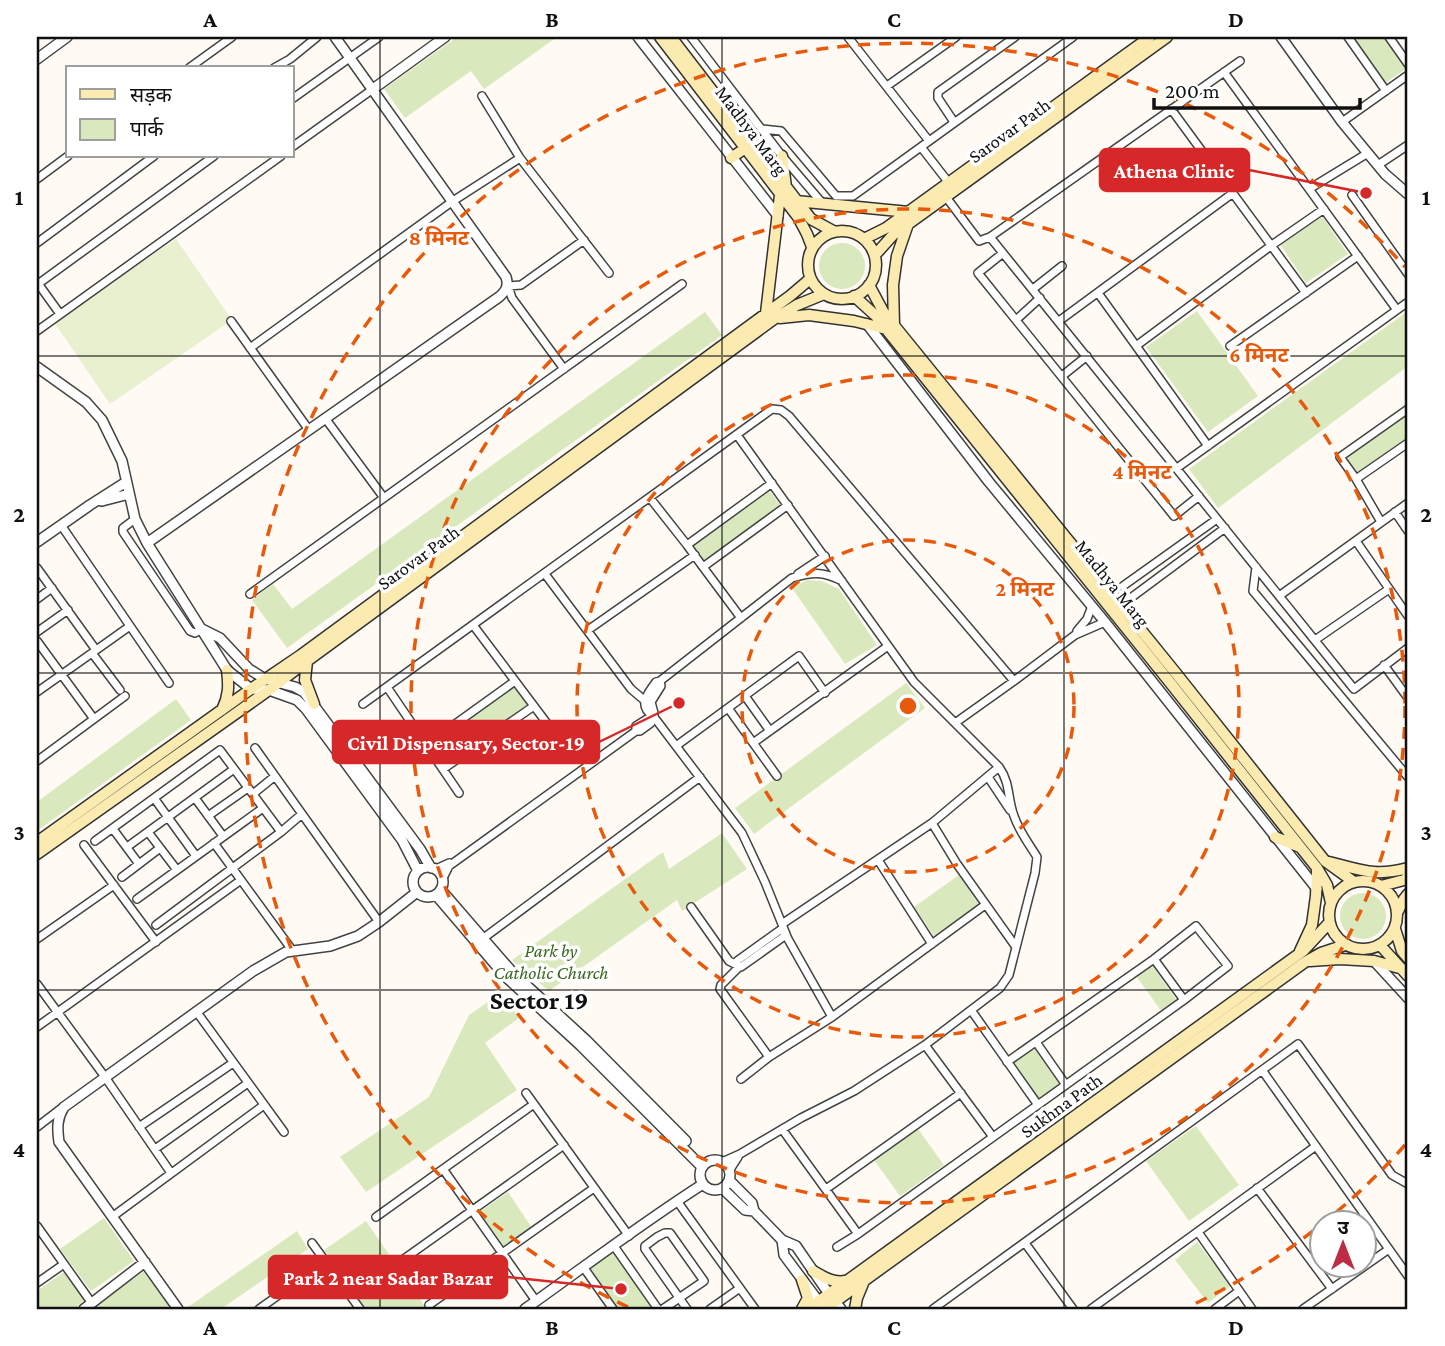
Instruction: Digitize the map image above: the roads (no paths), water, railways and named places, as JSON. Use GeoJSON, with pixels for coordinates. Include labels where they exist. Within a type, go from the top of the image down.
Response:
{"type":"FeatureCollection","features":[{"type":"Feature","properties":{"kind":"main road","name":"Madhya Marg"},"geometry":{"type":"LineString","coordinates":[[660,37],[744,149],[811,219],[833,231]]}},
{"type":"Feature","properties":{"kind":"main road","name":"Madhya Marg"},"geometry":{"type":"LineString","coordinates":[[671,37],[783,192],[812,247]]}},
{"type":"Feature","properties":{"kind":"main road","name":"Sarovar Path"},"geometry":{"type":"LineString","coordinates":[[864,239],[909,212],[1150,37]]}},
{"type":"Feature","properties":{"kind":"main road","name":"Sarovar Path"},"geometry":{"type":"LineString","coordinates":[[875,256],[894,235],[1167,37]]}},
{"type":"Feature","properties":{"kind":"main road"},"geometry":{"type":"LineString","coordinates":[[731,158],[744,149]]}},
{"type":"Feature","properties":{"kind":"main road"},"geometry":{"type":"LineString","coordinates":[[782,156],[783,192],[778,216],[770,316],[809,315],[890,327],[897,256],[909,224]]}},
{"type":"Feature","properties":{"kind":"main road"},"geometry":{"type":"LineString","coordinates":[[796,201],[909,212]]}},
{"type":"Feature","properties":{"kind":"main road"},"geometry":{"type":"LineString","coordinates":[[833,231],[851,232],[864,239],[875,256],[875,272],[869,285],[859,295],[839,299],[824,294],[810,279],[807,267],[812,247],[817,240],[833,231]]}},
{"type":"Feature","properties":{"kind":"main road","name":"Sarovar Path"},"geometry":{"type":"LineString","coordinates":[[37,854],[280,682],[770,316],[810,279]]}},
{"type":"Feature","properties":{"kind":"main road","name":"Madhya Marg"},"geometry":{"type":"LineString","coordinates":[[869,285],[890,327],[1317,868],[1327,885],[1331,903]]}},
{"type":"Feature","properties":{"kind":"main road","name":"Sarovar Path"},"geometry":{"type":"LineString","coordinates":[[37,842],[770,316],[824,294]]}},
{"type":"Feature","properties":{"kind":"main road","name":"Madhya Marg"},"geometry":{"type":"LineString","coordinates":[[853,296],[890,327],[1169,664],[1325,861],[1354,882]]}},
{"type":"Feature","properties":{"kind":"main road"},"geometry":{"type":"LineString","coordinates":[[307,661],[305,680],[314,704]]}},
{"type":"Feature","properties":{"kind":"main road"},"geometry":{"type":"LineString","coordinates":[[222,710],[228,697],[227,670]]}},
{"type":"Feature","properties":{"kind":"main road"},"geometry":{"type":"LineString","coordinates":[[1275,837],[1301,848]]}},
{"type":"Feature","properties":{"kind":"main road"},"geometry":{"type":"LineString","coordinates":[[1325,861],[1374,873],[1390,873],[1408,868]]}},
{"type":"Feature","properties":{"kind":"main road"},"geometry":{"type":"LineString","coordinates":[[1317,868],[1312,925],[1302,958],[1374,961],[1406,973]]}},
{"type":"Feature","properties":{"kind":"main road"},"geometry":{"type":"LineString","coordinates":[[1381,886],[1408,877]]}},
{"type":"Feature","properties":{"kind":"main road"},"geometry":{"type":"LineString","coordinates":[[1395,929],[1388,939],[1369,949],[1345,945],[1329,923],[1331,903],[1338,891],[1346,885],[1367,881],[1381,886],[1393,899],[1397,912]]}},
{"type":"Feature","properties":{"kind":"main road"},"geometry":{"type":"LineString","coordinates":[[1408,894],[1397,912],[1395,929],[1402,951],[1408,958]]}},
{"type":"Feature","properties":{"kind":"main road","name":"Sukhna Path"},"geometry":{"type":"LineString","coordinates":[[808,1309],[835,1302],[1302,958],[1329,923]]}},
{"type":"Feature","properties":{"kind":"main road","name":"Sukhna Path"},"geometry":{"type":"LineString","coordinates":[[835,1302],[848,1280],[1302,958],[1345,945]]}},
{"type":"Feature","properties":{"kind":"main road"},"geometry":{"type":"LineString","coordinates":[[1380,945],[1406,973]]}},
{"type":"Feature","properties":{"kind":"main road"},"geometry":{"type":"LineString","coordinates":[[813,1271],[835,1282],[848,1280]]}},
{"type":"Feature","properties":{"kind":"main road"},"geometry":{"type":"LineString","coordinates":[[802,1280],[808,1298],[802,1309]]}},
{"type":"Feature","properties":{"kind":"main road"},"geometry":{"type":"LineString","coordinates":[[855,1309],[864,1281]]}},
{"type":"Feature","properties":{"kind":"street"},"geometry":{"type":"LineString","coordinates":[[37,59],[67,37]]}},
{"type":"Feature","properties":{"kind":"street"},"geometry":{"type":"LineString","coordinates":[[192,66],[232,37]]}},
{"type":"Feature","properties":{"kind":"street"},"geometry":{"type":"LineString","coordinates":[[277,66],[317,37]]}},
{"type":"Feature","properties":{"kind":"street"},"geometry":{"type":"LineString","coordinates":[[335,37],[506,277],[512,298],[564,369]]}},
{"type":"Feature","properties":{"kind":"street"},"geometry":{"type":"LineString","coordinates":[[294,98],[379,37]]}},
{"type":"Feature","properties":{"kind":"street"},"geometry":{"type":"LineString","coordinates":[[294,146],[445,37]]}},
{"type":"Feature","properties":{"kind":"street"},"geometry":{"type":"LineString","coordinates":[[638,37],[778,216]]}},
{"type":"Feature","properties":{"kind":"street"},"geometry":{"type":"LineString","coordinates":[[691,37],[782,156],[823,204]]}},
{"type":"Feature","properties":{"kind":"street"},"geometry":{"type":"LineString","coordinates":[[848,37],[929,141]]}},
{"type":"Feature","properties":{"kind":"street"},"geometry":{"type":"LineString","coordinates":[[887,86],[956,37]]}},
{"type":"Feature","properties":{"kind":"street"},"geometry":{"type":"LineString","coordinates":[[954,122],[938,98],[938,92],[1015,37]]}},
{"type":"Feature","properties":{"kind":"street"},"geometry":{"type":"LineString","coordinates":[[762,129],[781,131],[836,196],[853,196],[1073,37]]}},
{"type":"Feature","properties":{"kind":"street"},"geometry":{"type":"LineString","coordinates":[[1281,37],[1342,122],[1385,174],[1408,194]]}},
{"type":"Feature","properties":{"kind":"street"},"geometry":{"type":"LineString","coordinates":[[1348,37],[1386,91]]}},
{"type":"Feature","properties":{"kind":"street"},"geometry":{"type":"LineString","coordinates":[[1389,37],[1408,64]]}},
{"type":"Feature","properties":{"kind":"street"},"geometry":{"type":"LineString","coordinates":[[949,201],[979,241],[990,237],[1240,61]]}},
{"type":"Feature","properties":{"kind":"street"},"geometry":{"type":"LineString","coordinates":[[1224,72],[1397,310]]}},
{"type":"Feature","properties":{"kind":"street"},"geometry":{"type":"LineString","coordinates":[[1342,122],[1408,75]]}},
{"type":"Feature","properties":{"kind":"street"},"geometry":{"type":"LineString","coordinates":[[482,96],[520,158],[608,273]]}},
{"type":"Feature","properties":{"kind":"street"},"geometry":{"type":"LineString","coordinates":[[1171,109],[1306,293]]}},
{"type":"Feature","properties":{"kind":"street"},"geometry":{"type":"LineString","coordinates":[[1378,165],[1408,145]]}},
{"type":"Feature","properties":{"kind":"street"},"geometry":{"type":"LineString","coordinates":[[921,147],[949,183]]}},
{"type":"Feature","properties":{"kind":"street"},"geometry":{"type":"LineString","coordinates":[[1309,189],[1368,153]]}},
{"type":"Feature","properties":{"kind":"street"},"geometry":{"type":"LineString","coordinates":[[37,179],[66,157]]}},
{"type":"Feature","properties":{"kind":"street"},"geometry":{"type":"LineString","coordinates":[[37,243],[151,158]]}},
{"type":"Feature","properties":{"kind":"street"},"geometry":{"type":"LineString","coordinates":[[60,314],[38,283],[211,158]]}},
{"type":"Feature","properties":{"kind":"street"},"geometry":{"type":"LineString","coordinates":[[37,331],[278,158]]}},
{"type":"Feature","properties":{"kind":"street"},"geometry":{"type":"LineString","coordinates":[[250,348],[453,201],[520,158]]}},
{"type":"Feature","properties":{"kind":"street"},"geometry":{"type":"LineString","coordinates":[[1059,321],[1233,192]]}},
{"type":"Feature","properties":{"kind":"street"},"geometry":{"type":"LineString","coordinates":[[1352,195],[1408,274]]}},
{"type":"Feature","properties":{"kind":"street"},"geometry":{"type":"LineString","coordinates":[[1136,346],[1324,209]]}},
{"type":"Feature","properties":{"kind":"street"},"geometry":{"type":"LineString","coordinates":[[990,237],[1354,689],[1408,648]]}},
{"type":"Feature","properties":{"kind":"street"},"geometry":{"type":"LineString","coordinates":[[508,286],[521,285],[584,240]]}},
{"type":"Feature","properties":{"kind":"street"},"geometry":{"type":"LineString","coordinates":[[1003,253],[978,272],[1174,516],[1199,496]]}},
{"type":"Feature","properties":{"kind":"street"},"geometry":{"type":"LineString","coordinates":[[1230,346],[1358,256]]}},
{"type":"Feature","properties":{"kind":"street"},"geometry":{"type":"LineString","coordinates":[[1032,289],[1062,266]]}},
{"type":"Feature","properties":{"kind":"street"},"geometry":{"type":"LineString","coordinates":[[250,594],[682,284]]}},
{"type":"Feature","properties":{"kind":"street"},"geometry":{"type":"LineString","coordinates":[[147,544],[499,297],[508,286]]}},
{"type":"Feature","properties":{"kind":"street"},"geometry":{"type":"LineString","coordinates":[[1098,293],[1208,446]]}},
{"type":"Feature","properties":{"kind":"street"},"geometry":{"type":"LineString","coordinates":[[1016,320],[1040,298]]}},
{"type":"Feature","properties":{"kind":"street"},"geometry":{"type":"LineString","coordinates":[[1177,468],[1408,302]]}},
{"type":"Feature","properties":{"kind":"street"},"geometry":{"type":"LineString","coordinates":[[231,321],[309,430]]}},
{"type":"Feature","properties":{"kind":"street"},"geometry":{"type":"LineString","coordinates":[[867,324],[981,472],[1105,622],[1317,889]]}},
{"type":"Feature","properties":{"kind":"street"},"geometry":{"type":"LineString","coordinates":[[1062,376],[1087,356]]}},
{"type":"Feature","properties":{"kind":"street"},"geometry":{"type":"LineString","coordinates":[[37,368],[86,402],[102,420],[122,461],[135,520],[147,544],[227,670],[251,689],[269,690],[297,700],[327,731],[405,837],[420,849],[443,878]]}},
{"type":"Feature","properties":{"kind":"street"},"geometry":{"type":"LineString","coordinates":[[363,704],[772,409],[781,410],[789,416],[1014,681]]}},
{"type":"Feature","properties":{"kind":"street"},"geometry":{"type":"LineString","coordinates":[[1381,522],[1340,457],[1408,409]]}},
{"type":"Feature","properties":{"kind":"street"},"geometry":{"type":"LineString","coordinates":[[325,418],[383,498]]}},
{"type":"Feature","properties":{"kind":"street"},"geometry":{"type":"LineString","coordinates":[[737,435],[914,682],[999,767],[1005,776],[1019,830],[1037,857],[1009,975],[999,988],[925,1045],[854,1091],[740,1154],[722,1162],[711,1161],[704,1165],[700,1173],[703,1184],[713,1190],[727,1180],[740,1154]]}},
{"type":"Feature","properties":{"kind":"street"},"geometry":{"type":"LineString","coordinates":[[1356,479],[1408,443]]}},
{"type":"Feature","properties":{"kind":"street"},"geometry":{"type":"LineString","coordinates":[[37,542],[126,482]]}},
{"type":"Feature","properties":{"kind":"street"},"geometry":{"type":"LineString","coordinates":[[687,545],[772,483]]}},
{"type":"Feature","properties":{"kind":"street"},"geometry":{"type":"LineString","coordinates":[[90,505],[129,494]]}},
{"type":"Feature","properties":{"kind":"street"},"geometry":{"type":"LineString","coordinates":[[650,498],[741,618]]}},
{"type":"Feature","properties":{"kind":"street"},"geometry":{"type":"LineString","coordinates":[[1279,596],[1408,503]]}},
{"type":"Feature","properties":{"kind":"street"},"geometry":{"type":"LineString","coordinates":[[703,567],[788,505]]}},
{"type":"Feature","properties":{"kind":"street"},"geometry":{"type":"LineString","coordinates":[[1395,512],[1408,531]]}},
{"type":"Feature","properties":{"kind":"street"},"geometry":{"type":"LineString","coordinates":[[1123,586],[1217,519]]}},
{"type":"Feature","properties":{"kind":"street"},"geometry":{"type":"LineString","coordinates":[[135,520],[123,528],[122,532],[190,631],[195,633],[202,629]]}},
{"type":"Feature","properties":{"kind":"street"},"geometry":{"type":"LineString","coordinates":[[61,525],[169,683]]}},
{"type":"Feature","properties":{"kind":"street"},"geometry":{"type":"LineString","coordinates":[[1132,597],[1225,528]]}},
{"type":"Feature","properties":{"kind":"street"},"geometry":{"type":"LineString","coordinates":[[1356,541],[1408,616]]}},
{"type":"Feature","properties":{"kind":"street"},"geometry":{"type":"LineString","coordinates":[[588,630],[695,555]]}},
{"type":"Feature","properties":{"kind":"street"},"geometry":{"type":"LineString","coordinates":[[825,556],[656,682],[645,706],[649,715],[742,833],[784,929],[832,1017]]}},
{"type":"Feature","properties":{"kind":"street"},"geometry":{"type":"LineString","coordinates":[[1256,567],[1253,591],[1408,777]]}},
{"type":"Feature","properties":{"kind":"street"},"geometry":{"type":"LineString","coordinates":[[37,568],[122,693],[94,719],[37,761]]}},
{"type":"Feature","properties":{"kind":"street"},"geometry":{"type":"LineString","coordinates":[[792,578],[818,573],[842,581]]}},
{"type":"Feature","properties":{"kind":"street"},"geometry":{"type":"LineString","coordinates":[[545,574],[631,689],[648,701]]}},
{"type":"Feature","properties":{"kind":"street"},"geometry":{"type":"LineString","coordinates":[[37,599],[52,588]]}},
{"type":"Feature","properties":{"kind":"street"},"geometry":{"type":"LineString","coordinates":[[1315,640],[1389,589]]}},
{"type":"Feature","properties":{"kind":"street"},"geometry":{"type":"LineString","coordinates":[[1075,635],[1087,619],[1092,606]]}},
{"type":"Feature","properties":{"kind":"street"},"geometry":{"type":"LineString","coordinates":[[37,632],[68,610]]}},
{"type":"Feature","properties":{"kind":"street"},"geometry":{"type":"LineString","coordinates":[[955,723],[1075,635],[1105,622]]}},
{"type":"Feature","properties":{"kind":"street"},"geometry":{"type":"LineString","coordinates":[[473,625],[552,730]]}},
{"type":"Feature","properties":{"kind":"street"},"geometry":{"type":"LineString","coordinates":[[37,692],[130,626]]}},
{"type":"Feature","properties":{"kind":"street"},"geometry":{"type":"LineString","coordinates":[[202,629],[220,638],[249,669],[265,679],[304,692],[314,704],[327,731]]}},
{"type":"Feature","properties":{"kind":"street"},"geometry":{"type":"LineString","coordinates":[[37,641],[94,719]]}},
{"type":"Feature","properties":{"kind":"street"},"geometry":{"type":"LineString","coordinates":[[753,743],[888,646]]}},
{"type":"Feature","properties":{"kind":"street"},"geometry":{"type":"LineString","coordinates":[[676,746],[799,656],[825,693]]}},
{"type":"Feature","properties":{"kind":"street"},"geometry":{"type":"LineString","coordinates":[[1384,665],[1408,698]]}},
{"type":"Feature","properties":{"kind":"street"},"geometry":{"type":"LineString","coordinates":[[426,744],[515,681]]}},
{"type":"Feature","properties":{"kind":"street"},"geometry":{"type":"LineString","coordinates":[[387,687],[459,793]]}},
{"type":"Feature","properties":{"kind":"street"},"geometry":{"type":"LineString","coordinates":[[745,696],[770,731]]}},
{"type":"Feature","properties":{"kind":"street"},"geometry":{"type":"LineString","coordinates":[[443,769],[534,706]]}},
{"type":"Feature","properties":{"kind":"street"},"geometry":{"type":"LineString","coordinates":[[728,708],[777,776]]}},
{"type":"Feature","properties":{"kind":"street"},"geometry":{"type":"LineString","coordinates":[[439,893],[449,866],[636,731],[636,726],[653,718]]}},
{"type":"Feature","properties":{"kind":"street"},"geometry":{"type":"LineString","coordinates":[[255,747],[379,922]]}},
{"type":"Feature","properties":{"kind":"street"},"geometry":{"type":"LineString","coordinates":[[95,841],[220,750],[281,832]]}},
{"type":"Feature","properties":{"kind":"street"},"geometry":{"type":"LineString","coordinates":[[769,1057],[720,989],[720,985],[738,966],[737,961],[932,823],[999,767]]}},
{"type":"Feature","properties":{"kind":"street"},"geometry":{"type":"LineString","coordinates":[[127,847],[234,769]]}},
{"type":"Feature","properties":{"kind":"street"},"geometry":{"type":"LineString","coordinates":[[208,816],[275,776]]}},
{"type":"Feature","properties":{"kind":"street"},"geometry":{"type":"LineString","coordinates":[[988,777],[1013,814]]}},
{"type":"Feature","properties":{"kind":"street"},"geometry":{"type":"LineString","coordinates":[[480,941],[700,778]]}},
{"type":"Feature","properties":{"kind":"street"},"geometry":{"type":"LineString","coordinates":[[195,798],[223,836]]}},
{"type":"Feature","properties":{"kind":"street"},"geometry":{"type":"LineString","coordinates":[[154,799],[196,856]]}},
{"type":"Feature","properties":{"kind":"street"},"geometry":{"type":"LineString","coordinates":[[137,899],[263,808]]}},
{"type":"Feature","properties":{"kind":"street"},"geometry":{"type":"LineString","coordinates":[[156,925],[302,814]]}},
{"type":"Feature","properties":{"kind":"street"},"geometry":{"type":"LineString","coordinates":[[932,823],[957,864],[1016,947]]}},
{"type":"Feature","properties":{"kind":"street"},"geometry":{"type":"LineString","coordinates":[[113,829],[139,864]]}},
{"type":"Feature","properties":{"kind":"street"},"geometry":{"type":"LineString","coordinates":[[148,832],[177,870]]}},
{"type":"Feature","properties":{"kind":"street"},"geometry":{"type":"LineString","coordinates":[[405,837],[418,871]]}},
{"type":"Feature","properties":{"kind":"street"},"geometry":{"type":"LineString","coordinates":[[214,843],[292,950]]}},
{"type":"Feature","properties":{"kind":"street"},"geometry":{"type":"LineString","coordinates":[[84,845],[156,942]]}},
{"type":"Feature","properties":{"kind":"street"},"geometry":{"type":"LineString","coordinates":[[122,877],[160,848]]}},
{"type":"Feature","properties":{"kind":"street"},"geometry":{"type":"LineString","coordinates":[[439,893],[425,897],[416,892],[414,880],[418,871],[426,867],[434,869],[459,858]]}},
{"type":"Feature","properties":{"kind":"street"},"geometry":{"type":"LineString","coordinates":[[878,860],[932,944]]}},
{"type":"Feature","properties":{"kind":"street"},"geometry":{"type":"LineString","coordinates":[[37,1027],[242,880]]}},
{"type":"Feature","properties":{"kind":"street"},"geometry":{"type":"LineString","coordinates":[[37,939],[114,885]]}},
{"type":"Feature","properties":{"kind":"street"},"geometry":{"type":"LineString","coordinates":[[37,1127],[253,971],[286,951],[330,946],[358,936],[416,892]]}},
{"type":"Feature","properties":{"kind":"street"},"geometry":{"type":"LineString","coordinates":[[439,893],[480,941],[594,1049],[704,1165]]}},
{"type":"Feature","properties":{"kind":"street"},"geometry":{"type":"LineString","coordinates":[[741,1079],[769,1057],[832,1017],[985,905]]}},
{"type":"Feature","properties":{"kind":"street"},"geometry":{"type":"LineString","coordinates":[[691,907],[729,961],[738,966]]}},
{"type":"Feature","properties":{"kind":"street"},"geometry":{"type":"LineString","coordinates":[[837,1247],[1184,1000],[1228,965],[1196,926],[1154,959],[1007,1062]]}},
{"type":"Feature","properties":{"kind":"street"},"geometry":{"type":"LineString","coordinates":[[1154,959],[1184,1000]]}},
{"type":"Feature","properties":{"kind":"street"},"geometry":{"type":"LineString","coordinates":[[1374,961],[1408,998]]}},
{"type":"Feature","properties":{"kind":"street"},"geometry":{"type":"LineString","coordinates":[[37,984],[171,1173]]}},
{"type":"Feature","properties":{"kind":"street"},"geometry":{"type":"LineString","coordinates":[[971,1010],[1038,1105]]}},
{"type":"Feature","properties":{"kind":"street"},"geometry":{"type":"LineString","coordinates":[[196,1011],[284,1132]]}},
{"type":"Feature","properties":{"kind":"street"},"geometry":{"type":"LineString","coordinates":[[1036,1042],[1066,1085]]}},
{"type":"Feature","properties":{"kind":"street"},"geometry":{"type":"LineString","coordinates":[[933,1309],[1298,1044],[1392,1175],[1408,1184]]}},
{"type":"Feature","properties":{"kind":"street"},"geometry":{"type":"LineString","coordinates":[[925,1045],[993,1137]]}},
{"type":"Feature","properties":{"kind":"street"},"geometry":{"type":"LineString","coordinates":[[139,1127],[233,1063]]}},
{"type":"Feature","properties":{"kind":"street"},"geometry":{"type":"LineString","coordinates":[[1262,1070],[1408,1276]]}},
{"type":"Feature","properties":{"kind":"street"},"geometry":{"type":"LineString","coordinates":[[155,1149],[248,1083]]}},
{"type":"Feature","properties":{"kind":"street"},"geometry":{"type":"LineString","coordinates":[[526,1093],[629,1236]]}},
{"type":"Feature","properties":{"kind":"street"},"geometry":{"type":"LineString","coordinates":[[826,1189],[961,1093]]}},
{"type":"Feature","properties":{"kind":"street"},"geometry":{"type":"LineString","coordinates":[[376,1217],[534,1104]]}},
{"type":"Feature","properties":{"kind":"street"},"geometry":{"type":"LineString","coordinates":[[112,1217],[264,1105]]}},
{"type":"Feature","properties":{"kind":"street"},"geometry":{"type":"LineString","coordinates":[[64,1107],[58,1118],[59,1142],[175,1308]]}},
{"type":"Feature","properties":{"kind":"street"},"geometry":{"type":"LineString","coordinates":[[782,1129],[858,1234]]}},
{"type":"Feature","properties":{"kind":"street"},"geometry":{"type":"LineString","coordinates":[[401,1261],[564,1145]]}},
{"type":"Feature","properties":{"kind":"street"},"geometry":{"type":"LineString","coordinates":[[1091,1309],[1316,1146]]}},
{"type":"Feature","properties":{"kind":"street"},"geometry":{"type":"LineString","coordinates":[[722,1162],[727,1180],[752,1203],[754,1211],[782,1240],[796,1247],[835,1302]]}},
{"type":"Feature","properties":{"kind":"street"},"geometry":{"type":"LineString","coordinates":[[443,1169],[536,1301]]}},
{"type":"Feature","properties":{"kind":"street"},"geometry":{"type":"LineString","coordinates":[[525,1309],[656,1214],[703,1184]]}},
{"type":"Feature","properties":{"kind":"street"},"geometry":{"type":"LineString","coordinates":[[429,1305],[594,1188]]}},
{"type":"Feature","properties":{"kind":"street"},"geometry":{"type":"LineString","coordinates":[[1257,1188],[1332,1289]]}},
{"type":"Feature","properties":{"kind":"street"},"geometry":{"type":"LineString","coordinates":[[677,1201],[755,1309]]}},
{"type":"Feature","properties":{"kind":"street"},"geometry":{"type":"LineString","coordinates":[[37,1226],[64,1264],[88,1306],[145,1262]]}},
{"type":"Feature","properties":{"kind":"street"},"geometry":{"type":"LineString","coordinates":[[1198,1231],[1252,1309]]}},
{"type":"Feature","properties":{"kind":"street"},"geometry":{"type":"LineString","coordinates":[[614,1247],[661,1309],[679,1298],[704,1280],[670,1233],[665,1233],[645,1245],[645,1249],[679,1298],[687,1309]]}},
{"type":"Feature","properties":{"kind":"street"},"geometry":{"type":"LineString","coordinates":[[782,1240],[784,1255],[822,1307]]}},
{"type":"Feature","properties":{"kind":"street"},"geometry":{"type":"LineString","coordinates":[[1025,1242],[1073,1309]]}},
{"type":"Feature","properties":{"kind":"street"},"geometry":{"type":"LineString","coordinates":[[312,1243],[358,1306],[348,1309]]}},
{"type":"Feature","properties":{"kind":"street"},"geometry":{"type":"LineString","coordinates":[[1303,1309],[1389,1249]]}},
{"type":"Feature","properties":{"kind":"street"},"geometry":{"type":"LineString","coordinates":[[265,1308],[325,1262]]}},
{"type":"Feature","properties":{"kind":"street"},"geometry":{"type":"LineString","coordinates":[[37,1283],[64,1264]]}},
{"type":"Feature","properties":{"kind":"street"},"geometry":{"type":"LineString","coordinates":[[584,1268],[613,1309]]}},
{"type":"Feature","properties":{"kind":"street"},"geometry":{"type":"LineString","coordinates":[[714,1308],[740,1288]]}},
{"type":"Feature","properties":{"kind":"street"},"geometry":{"type":"LineString","coordinates":[[1215,1309],[1239,1291]]}},
{"type":"Feature","properties":{"kind":"place","name":"Athena Clinic"},"geometry":{"type":"Point","coordinates":[1366,193]}},
{"type":"Feature","properties":{"kind":"place","name":"Civil Dispensary, Sector-19"},"geometry":{"type":"Point","coordinates":[679,703]}},
{"type":"Feature","properties":{"kind":"place","name":"Park 2 near Sadar Bazar"},"geometry":{"type":"Point","coordinates":[621,1289]}},
{"type":"Feature","properties":{"kind":"district","name":"Sector 19"},"geometry":{"type":"Point","coordinates":[539,1000]}},
{"type":"Feature","properties":{"kind":"park label","name":"Park by Catholic Church"},"geometry":{"type":"Point","coordinates":[551,961]}}]}
